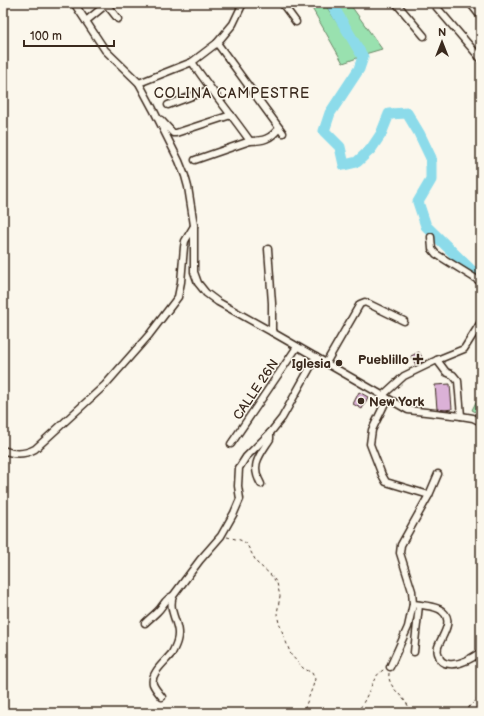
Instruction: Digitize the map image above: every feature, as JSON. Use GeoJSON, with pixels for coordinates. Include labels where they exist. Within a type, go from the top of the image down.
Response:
{"type":"FeatureCollection","features":[{"type":"Feature","properties":{"kind":"street"},"geometry":{"type":"LineString","coordinates":[[74,3],[105,50],[139,83],[179,161],[188,187],[194,225],[194,272],[198,284],[206,293],[218,302],[408,410],[461,416],[473,418],[481,422]]}},
{"type":"Feature","properties":{"kind":"street"},"geometry":{"type":"LineString","coordinates":[[139,83],[192,62],[217,43],[233,24],[242,3]]}},
{"type":"Feature","properties":{"kind":"street"},"geometry":{"type":"LineString","coordinates":[[282,3],[296,22]]}},
{"type":"Feature","properties":{"kind":"street"},"geometry":{"type":"LineString","coordinates":[[396,3],[424,36]]}},
{"type":"Feature","properties":{"kind":"street"},"geometry":{"type":"LineString","coordinates":[[433,3],[481,59]]}},
{"type":"Feature","properties":{"kind":"street"},"geometry":{"type":"LineString","coordinates":[[480,3],[472,5],[481,17]]}},
{"type":"Feature","properties":{"kind":"street"},"geometry":{"type":"LineString","coordinates":[[86,22],[107,4],[118,19]]}},
{"type":"Feature","properties":{"kind":"street"},"geometry":{"type":"LineString","coordinates":[[217,43],[283,133]]}},
{"type":"Feature","properties":{"kind":"street"},"geometry":{"type":"LineString","coordinates":[[192,62],[211,90],[250,141]]}},
{"type":"Feature","properties":{"kind":"street"},"geometry":{"type":"LineString","coordinates":[[168,105],[211,90]]}},
{"type":"Feature","properties":{"kind":"street"},"geometry":{"type":"LineString","coordinates":[[155,114],[173,133],[231,115]]}},
{"type":"Feature","properties":{"kind":"street"},"geometry":{"type":"LineString","coordinates":[[195,160],[250,141],[265,139],[274,134],[279,128]]}},
{"type":"Feature","properties":{"kind":"street"},"geometry":{"type":"LineString","coordinates":[[3,450],[16,454],[28,453],[35,449],[105,385],[149,335],[178,296],[181,282],[185,241],[194,225]]}},
{"type":"Feature","properties":{"kind":"street"},"geometry":{"type":"LineString","coordinates":[[431,237],[432,249],[436,254],[481,282]]}},
{"type":"Feature","properties":{"kind":"street"},"geometry":{"type":"LineString","coordinates":[[268,249],[272,303],[272,332]]}},
{"type":"Feature","properties":{"kind":"street"},"geometry":{"type":"LineString","coordinates":[[326,363],[360,304],[363,302],[404,321]]}},
{"type":"Feature","properties":{"kind":"street"},"geometry":{"type":"LineString","coordinates":[[429,495],[386,482],[382,476],[370,444],[372,430],[384,397],[404,376],[464,349],[481,322]]}},
{"type":"Feature","properties":{"kind":"street","name":"CALLE 26N"},"geometry":{"type":"LineString","coordinates":[[231,444],[297,347]]}},
{"type":"Feature","properties":{"kind":"street"},"geometry":{"type":"LineString","coordinates":[[162,697],[153,683],[153,677],[172,652],[178,640],[177,626],[172,612],[171,600],[200,560],[221,536],[240,499],[238,486],[239,468],[246,457],[270,433],[282,418],[316,357]]}},
{"type":"Feature","properties":{"kind":"street"},"geometry":{"type":"LineString","coordinates":[[437,360],[446,372],[453,375],[458,381],[461,416]]}},
{"type":"Feature","properties":{"kind":"street"},"geometry":{"type":"LineString","coordinates":[[261,484],[257,477],[257,461],[270,439],[270,433]]}},
{"type":"Feature","properties":{"kind":"street"},"geometry":{"type":"LineString","coordinates":[[414,652],[416,605],[400,553],[401,545],[429,495],[438,474]]}},
{"type":"Feature","properties":{"kind":"street"},"geometry":{"type":"LineString","coordinates":[[144,623],[158,611],[170,596],[173,596]]}},
{"type":"Feature","properties":{"kind":"street"},"geometry":{"type":"LineString","coordinates":[[416,605],[431,606],[442,611],[447,617],[447,626],[437,649],[439,659],[445,664],[464,662],[481,652]]}},
{"type":"Feature","properties":{"kind":"street"},"geometry":{"type":"LineString","coordinates":[[390,667],[416,605]]}},
{"type":"Feature","properties":{"kind":"path"},"geometry":{"type":"LineString","coordinates":[[221,536],[240,540],[246,543],[257,563],[278,583],[280,596],[277,614],[291,655],[303,668],[312,673],[315,679],[303,713]]}},
{"type":"Feature","properties":{"kind":"path"},"geometry":{"type":"LineString","coordinates":[[357,713],[368,695],[375,677],[383,670],[390,667]]}},
{"type":"Feature","properties":{"kind":"path"},"geometry":{"type":"LineString","coordinates":[[390,667],[388,678],[392,686],[407,703],[411,713]]}},
{"type":"Feature","properties":{"kind":"path"},"geometry":{"type":"LineString","coordinates":[[465,713],[468,708],[481,696]]}},
{"type":"Feature","properties":{"kind":"green space"},"geometry":{"type":"Polygon","coordinates":[[[309,3],[324,3],[360,57],[343,63],[309,3]]]}},
{"type":"Feature","properties":{"kind":"green space"},"geometry":{"type":"Polygon","coordinates":[[[333,3],[349,3],[382,49],[365,54],[333,3]]]}},
{"type":"Feature","properties":{"kind":"green space"},"geometry":{"type":"Polygon","coordinates":[[[481,392],[481,415],[472,410],[481,392]]]}},
{"type":"Feature","properties":{"kind":"building","name":"Pueblillo"},"geometry":{"type":"Polygon","coordinates":[[[419,352],[424,361],[416,365],[411,356],[419,352]]]}},
{"type":"Feature","properties":{"kind":"building","name":"Pueblillo"},"geometry":{"type":"Polygon","coordinates":[[[450,384],[452,409],[437,409],[435,385],[450,384]]]}},
{"type":"Feature","properties":{"kind":"building","name":"New York"},"geometry":{"type":"Polygon","coordinates":[[[359,392],[368,397],[362,409],[353,404],[359,392]]]}},
{"type":"Feature","properties":{"kind":"waterway"},"geometry":{"type":"LineString","coordinates":[[331,3],[363,57],[359,69],[330,113],[324,131],[340,147],[344,165],[357,162],[371,149],[381,134],[389,114],[407,113],[431,158],[431,180],[418,202],[426,226],[471,270],[481,273]]}},
{"type":"Feature","properties":{"kind":"place","name":"Pueblillo"},"geometry":{"type":"Point","coordinates":[418,359]}},
{"type":"Feature","properties":{"kind":"place","name":"Iglesia"},"geometry":{"type":"Point","coordinates":[339,363]}},
{"type":"Feature","properties":{"kind":"place","name":"New York"},"geometry":{"type":"Point","coordinates":[361,401]}},
{"type":"Feature","properties":{"kind":"district","name":"COLINA CAMPESTRE"},"geometry":{"type":"Point","coordinates":[232,93]}}]}
